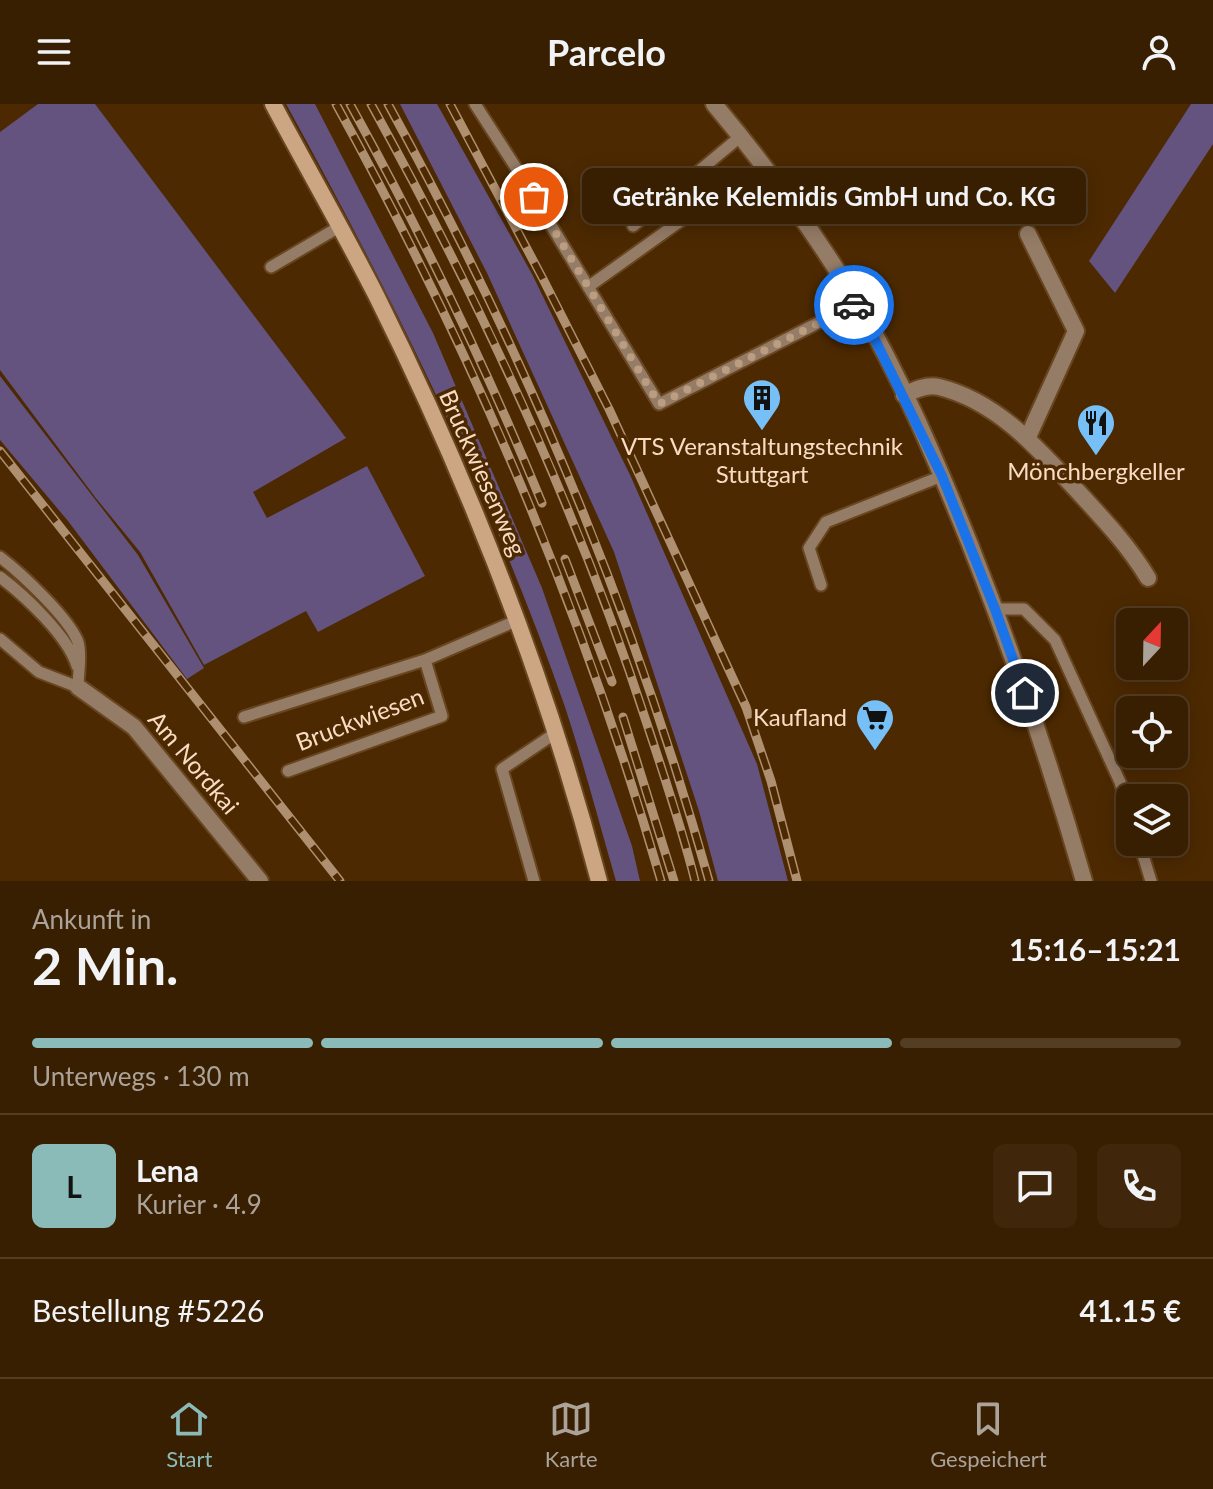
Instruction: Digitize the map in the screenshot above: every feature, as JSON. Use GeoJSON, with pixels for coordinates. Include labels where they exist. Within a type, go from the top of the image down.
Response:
{"type":"FeatureCollection","features":[{"type":"Feature","properties":{"kind":"main road","name":"Bruckwiesenweg"},"geometry":{"type":"LineString","coordinates":[[273,104],[377,297],[478,516],[557,732],[599,881]]}},
{"type":"Feature","properties":{"kind":"street"},"geometry":{"type":"LineString","coordinates":[[714,104],[770,171],[857,303],[904,395],[942,476],[995,609],[1054,776],[1084,881]]}},
{"type":"Feature","properties":{"kind":"street"},"geometry":{"type":"LineString","coordinates":[[1028,234],[1076,331],[1028,437]]}},
{"type":"Feature","properties":{"kind":"street"},"geometry":{"type":"LineString","coordinates":[[904,395],[917,388],[937,386],[983,405],[1028,437],[1132,551],[1148,578]]}},
{"type":"Feature","properties":{"kind":"street","name":"Am Nordkai"},"geometry":{"type":"LineString","coordinates":[[78,680],[134,727],[260,881]]}},
{"type":"Feature","properties":{"kind":"lane"},"geometry":{"type":"LineString","coordinates":[[475,104],[659,404],[857,303]]}},
{"type":"Feature","properties":{"kind":"lane"},"geometry":{"type":"LineString","coordinates":[[633,226],[741,136]]}},
{"type":"Feature","properties":{"kind":"lane"},"geometry":{"type":"LineString","coordinates":[[588,287],[707,202]]}},
{"type":"Feature","properties":{"kind":"lane"},"geometry":{"type":"LineString","coordinates":[[271,267],[339,227]]}},
{"type":"Feature","properties":{"kind":"lane"},"geometry":{"type":"LineString","coordinates":[[821,585],[809,548],[826,522],[942,476]]}},
{"type":"Feature","properties":{"kind":"lane"},"geometry":{"type":"LineString","coordinates":[[0,557],[39,592],[74,635],[79,650],[78,680]]}},
{"type":"Feature","properties":{"kind":"lane"},"geometry":{"type":"LineString","coordinates":[[0,577],[33,606],[67,646],[75,661],[78,680]]}},
{"type":"Feature","properties":{"kind":"lane"},"geometry":{"type":"LineString","coordinates":[[995,609],[1024,609],[1055,640],[1121,784]]}},
{"type":"Feature","properties":{"kind":"lane","name":"Bruckwiesen"},"geometry":{"type":"LineString","coordinates":[[244,717],[425,660],[518,620]]}},
{"type":"Feature","properties":{"kind":"lane"},"geometry":{"type":"LineString","coordinates":[[0,639],[39,672],[78,680]]}},
{"type":"Feature","properties":{"kind":"lane","name":"Bruckwiesen"},"geometry":{"type":"LineString","coordinates":[[288,771],[442,716],[425,660]]}},
{"type":"Feature","properties":{"kind":"lane"},"geometry":{"type":"LineString","coordinates":[[534,881],[502,769],[557,732]]}},
{"type":"Feature","properties":{"kind":"lane"},"geometry":{"type":"LineString","coordinates":[[1143,856],[1151,881]]}},
{"type":"Feature","properties":{"kind":"shaded area"},"geometry":{"type":"Polygon","coordinates":[[[38,104],[95,104],[346,438],[253,492],[267,518],[367,466],[425,576],[318,632],[306,611],[204,665],[140,552],[0,370],[0,132],[38,104]]]}},
{"type":"Feature","properties":{"kind":"shaded area"},"geometry":{"type":"Polygon","coordinates":[[[286,104],[315,104],[433,333],[542,588],[632,846],[640,881],[616,881],[565,707],[506,551],[402,325],[286,104]]]}},
{"type":"Feature","properties":{"kind":"shaded area"},"geometry":{"type":"Polygon","coordinates":[[[400,104],[437,104],[532,274],[631,477],[757,764],[788,881],[718,881],[699,811],[614,552],[487,273],[400,104]]]}},
{"type":"Feature","properties":{"kind":"shaded area"},"geometry":{"type":"Polygon","coordinates":[[[1191,104],[1213,104],[1213,144],[1115,293],[1089,261],[1191,104]]]}},
{"type":"Feature","properties":{"kind":"shaded area"},"geometry":{"type":"Polygon","coordinates":[[[0,376],[138,555],[204,668],[187,679],[68,521],[0,440],[0,376]]]}},
{"type":"Feature","properties":{"kind":"railway"},"geometry":{"type":"LineString","coordinates":[[336,104],[433,292],[520,483],[596,679],[661,881]]}},
{"type":"Feature","properties":{"kind":"railway"},"geometry":{"type":"LineString","coordinates":[[350,104],[452,301],[542,503]]}},
{"type":"Feature","properties":{"kind":"railway"},"geometry":{"type":"LineString","coordinates":[[371,104],[451,254],[558,485],[620,644],[695,881]]}},
{"type":"Feature","properties":{"kind":"railway"},"geometry":{"type":"LineString","coordinates":[[388,104],[485,291],[571,483],[646,680],[709,881]]}},
{"type":"Feature","properties":{"kind":"railway"},"geometry":{"type":"LineString","coordinates":[[450,104],[609,409],[746,707],[771,781],[797,881]]}},
{"type":"Feature","properties":{"kind":"railway"},"geometry":{"type":"LineString","coordinates":[[0,451],[340,881]]}},
{"type":"Feature","properties":{"kind":"railway"},"geometry":{"type":"LineString","coordinates":[[565,559],[612,682]]}},
{"type":"Feature","properties":{"kind":"railway"},"geometry":{"type":"LineString","coordinates":[[623,717],[674,881]]}},
{"type":"Feature","properties":{"kind":"way so far"},"geometry":{"type":"LineString","coordinates":[[534,197],[659,404],[854,305]]}},
{"type":"Feature","properties":{"kind":"place","name":"Getränke Kelemidis GmbH und Co. KG"},"geometry":{"type":"Point","coordinates":[534,197]}},
{"type":"Feature","properties":{"kind":"place","name":"VTS Veranstaltungstechnik Stuttgart"},"geometry":{"type":"Point","coordinates":[762,432]}},
{"type":"Feature","properties":{"kind":"place","name":"Mönchbergkeller"},"geometry":{"type":"Point","coordinates":[1096,457]}},
{"type":"Feature","properties":{"kind":"place","name":"Kaufland"},"geometry":{"type":"Point","coordinates":[875,752]}},
{"type":"Feature","properties":{"kind":"route"},"geometry":{"type":"LineString","coordinates":[[854,305],[857,303],[942,476],[1025,693]]}}]}
